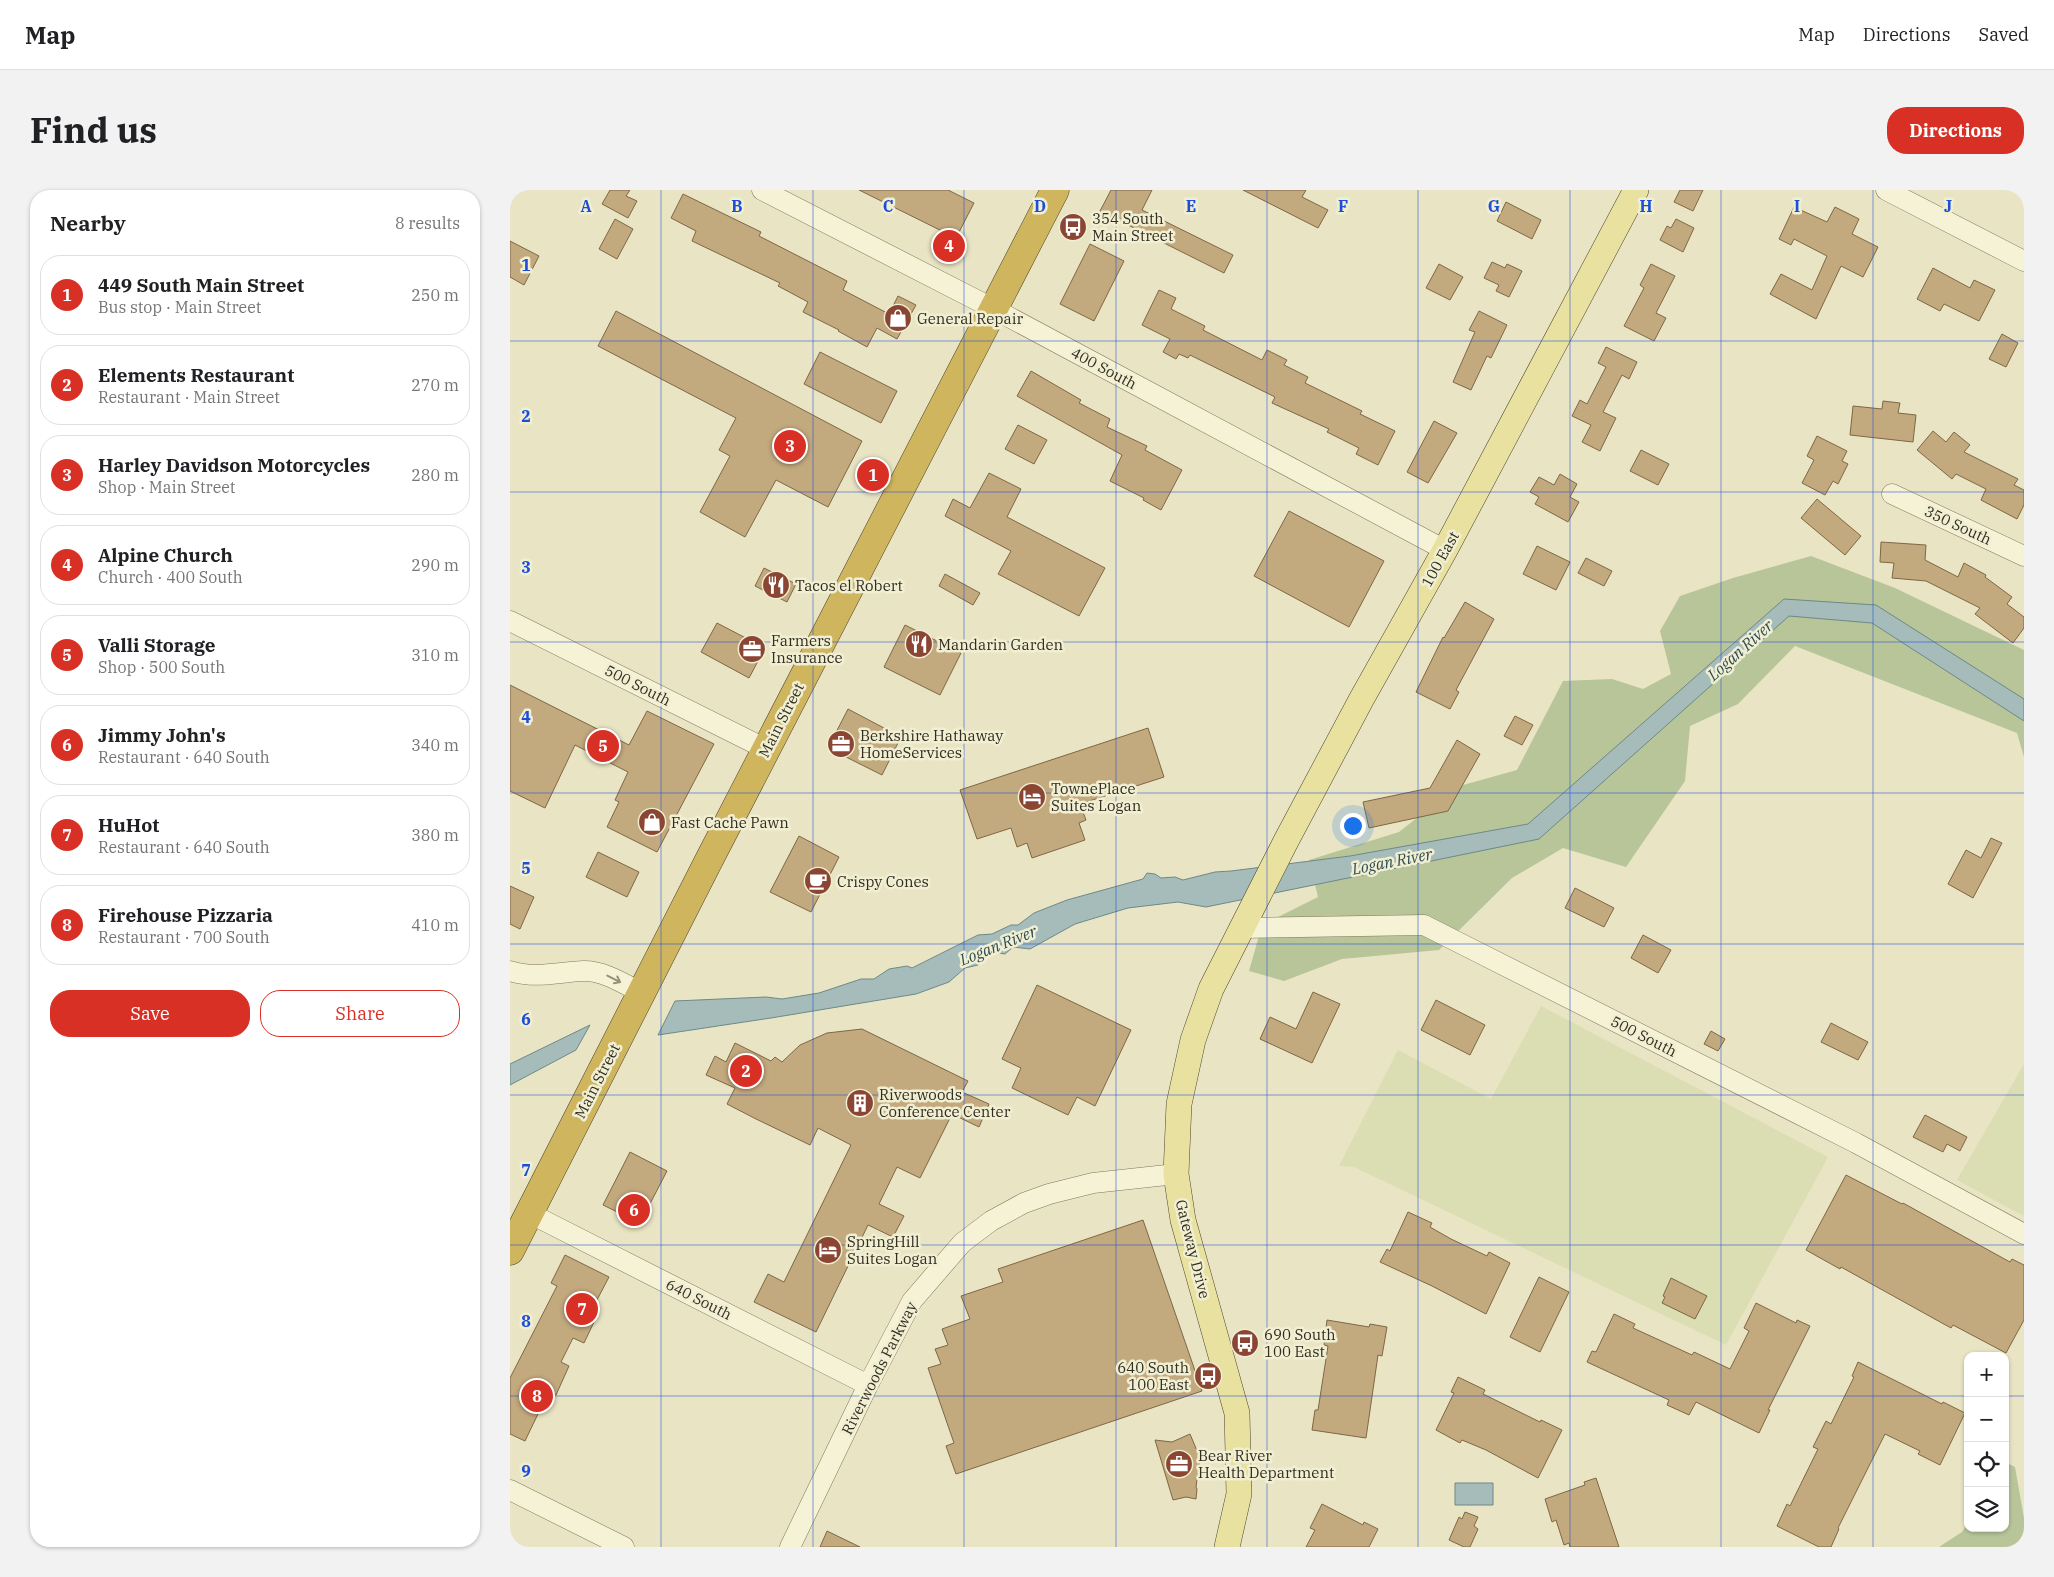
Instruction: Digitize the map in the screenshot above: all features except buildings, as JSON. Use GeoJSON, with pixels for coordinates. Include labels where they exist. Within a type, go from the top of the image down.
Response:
{"type":"FeatureCollection","features":[{"type":"Feature","properties":{"kind":"highway","name":"Main Street"},"geometry":{"type":"LineString","coordinates":[[510,1251],[766,749],[1055,190]]}},
{"type":"Feature","properties":{"kind":"main road","name":"100 East"},"geometry":{"type":"LineString","coordinates":[[1242,928],[1361,700],[1445,550],[1636,190]]}},
{"type":"Feature","properties":{"kind":"main road","name":"Gateway Drive"},"geometry":{"type":"LineString","coordinates":[[1227,1547],[1238,1494],[1237,1413],[1183,1220],[1176,1174],[1179,1104],[1194,1040],[1211,989],[1242,928]]}},
{"type":"Feature","properties":{"kind":"street","name":"400 South"},"geometry":{"type":"LineString","coordinates":[[762,190],[994,309],[1445,550]]}},
{"type":"Feature","properties":{"kind":"street"},"geometry":{"type":"LineString","coordinates":[[1886,190],[2024,261]]}},
{"type":"Feature","properties":{"kind":"street","name":"350 South"},"geometry":{"type":"LineString","coordinates":[[1892,494],[2024,556]]}},
{"type":"Feature","properties":{"kind":"street","name":"500 South"},"geometry":{"type":"LineString","coordinates":[[510,621],[766,749]]}},
{"type":"Feature","properties":{"kind":"street","name":"500 South"},"geometry":{"type":"LineString","coordinates":[[1242,928],[1424,925],[1856,1143],[2024,1234]]}},
{"type":"Feature","properties":{"kind":"street"},"geometry":{"type":"LineString","coordinates":[[510,971],[524,975],[585,971],[606,975],[642,993]]}},
{"type":"Feature","properties":{"kind":"street","name":"Riverwoods Parkway"},"geometry":{"type":"LineString","coordinates":[[790,1547],[868,1385],[912,1301],[962,1243],[991,1221],[1024,1203],[1050,1194],[1093,1183],[1176,1174]]}},
{"type":"Feature","properties":{"kind":"street","name":"640 South"},"geometry":{"type":"LineString","coordinates":[[529,1213],[868,1385]]}},
{"type":"Feature","properties":{"kind":"street"},"geometry":{"type":"LineString","coordinates":[[510,1490],[624,1547]]}},
{"type":"Feature","properties":{"kind":"green space"},"geometry":{"type":"Polygon","coordinates":[[[1811,556],[1895,588],[2024,650],[2024,757],[2017,733],[1795,646],[1738,704],[1690,726],[1685,781],[1626,867],[1563,848],[1512,878],[1439,950],[1342,959],[1284,981],[1249,971],[1262,925],[1318,897],[1309,860],[1399,832],[1456,787],[1517,770],[1563,681],[1612,679],[1643,689],[1671,674],[1660,631],[1680,596],[1733,578],[1811,556]]]}},
{"type":"Feature","properties":{"kind":"green space"},"geometry":{"type":"Polygon","coordinates":[[[1541,1006],[1828,1157],[1726,1345],[1354,1167],[1339,1166],[1398,1050],[1491,1099],[1541,1006]]]}},
{"type":"Feature","properties":{"kind":"green space"},"geometry":{"type":"Polygon","coordinates":[[[2024,1064],[2024,1216],[1957,1180],[2024,1064]]]}},
{"type":"Feature","properties":{"kind":"green space"},"geometry":{"type":"Polygon","coordinates":[[[2009,1464],[2015,1467],[2024,1518],[2024,1547],[1939,1547],[1962,1532],[1964,1529],[1964,1532],[2009,1532],[2009,1464]]]}},
{"type":"Feature","properties":{"kind":"water","name":"Logan River"},"geometry":{"type":"Polygon","coordinates":[[[1784,599],[1876,605],[2024,699],[2024,721],[1872,623],[1789,616],[1539,839],[1206,907],[1178,902],[1128,908],[1075,924],[1030,949],[1013,947],[1005,954],[992,952],[980,957],[978,965],[965,968],[949,982],[916,994],[658,1035],[675,1001],[766,997],[782,999],[819,993],[861,979],[874,979],[889,969],[907,966],[912,968],[978,935],[992,934],[1011,925],[1018,925],[1034,913],[1067,900],[1143,879],[1147,873],[1155,874],[1161,878],[1175,877],[1183,880],[1215,872],[1350,856],[1528,824],[1784,599]]]}},
{"type":"Feature","properties":{"kind":"water"},"geometry":{"type":"Polygon","coordinates":[[[590,1025],[576,1050],[510,1085],[510,1064],[590,1025]]]}},
{"type":"Feature","properties":{"kind":"water"},"geometry":{"type":"Polygon","coordinates":[[[1455,1483],[1493,1483],[1493,1505],[1455,1505],[1455,1483]]]}},
{"type":"Feature","properties":{"kind":"place","name":"354 South Main Street"},"geometry":{"type":"Point","coordinates":[1073,227]}},
{"type":"Feature","properties":{"kind":"place","name":"Alpine Church"},"geometry":{"type":"Point","coordinates":[949,246]}},
{"type":"Feature","properties":{"kind":"place","name":"General Repair"},"geometry":{"type":"Point","coordinates":[898,318]}},
{"type":"Feature","properties":{"kind":"place","name":"Harley Davidson Motorcycles"},"geometry":{"type":"Point","coordinates":[790,446]}},
{"type":"Feature","properties":{"kind":"place","name":"449 South Main Street"},"geometry":{"type":"Point","coordinates":[873,475]}},
{"type":"Feature","properties":{"kind":"place","name":"Tacos el Robert"},"geometry":{"type":"Point","coordinates":[776,585]}},
{"type":"Feature","properties":{"kind":"place","name":"Mandarin Garden"},"geometry":{"type":"Point","coordinates":[919,644]}},
{"type":"Feature","properties":{"kind":"place","name":"Farmers Insurance"},"geometry":{"type":"Point","coordinates":[752,649]}},
{"type":"Feature","properties":{"kind":"place","name":"Berkshire Hathaway HomeServices"},"geometry":{"type":"Point","coordinates":[841,744]}},
{"type":"Feature","properties":{"kind":"place","name":"Valli Storage"},"geometry":{"type":"Point","coordinates":[603,746]}},
{"type":"Feature","properties":{"kind":"place","name":"TownePlace Suites Logan"},"geometry":{"type":"Point","coordinates":[1032,797]}},
{"type":"Feature","properties":{"kind":"place","name":"Fast Cache Pawn"},"geometry":{"type":"Point","coordinates":[652,822]}},
{"type":"Feature","properties":{"kind":"place","name":"Crispy Cones"},"geometry":{"type":"Point","coordinates":[818,881]}},
{"type":"Feature","properties":{"kind":"place","name":"Elements Restaurant"},"geometry":{"type":"Point","coordinates":[746,1071]}},
{"type":"Feature","properties":{"kind":"place","name":"Riverwoods Conference Center"},"geometry":{"type":"Point","coordinates":[860,1103]}},
{"type":"Feature","properties":{"kind":"place","name":"Jimmy John's"},"geometry":{"type":"Point","coordinates":[634,1210]}},
{"type":"Feature","properties":{"kind":"place","name":"SpringHill Suites Logan"},"geometry":{"type":"Point","coordinates":[828,1250]}},
{"type":"Feature","properties":{"kind":"place","name":"HuHot"},"geometry":{"type":"Point","coordinates":[582,1309]}},
{"type":"Feature","properties":{"kind":"place","name":"690 South 100 East"},"geometry":{"type":"Point","coordinates":[1245,1343]}},
{"type":"Feature","properties":{"kind":"place","name":"640 South 100 East"},"geometry":{"type":"Point","coordinates":[1208,1376]}},
{"type":"Feature","properties":{"kind":"place","name":"Firehouse Pizzaria"},"geometry":{"type":"Point","coordinates":[537,1396]}},
{"type":"Feature","properties":{"kind":"place","name":"Bear River Health Department"},"geometry":{"type":"Point","coordinates":[1179,1464]}}]}
